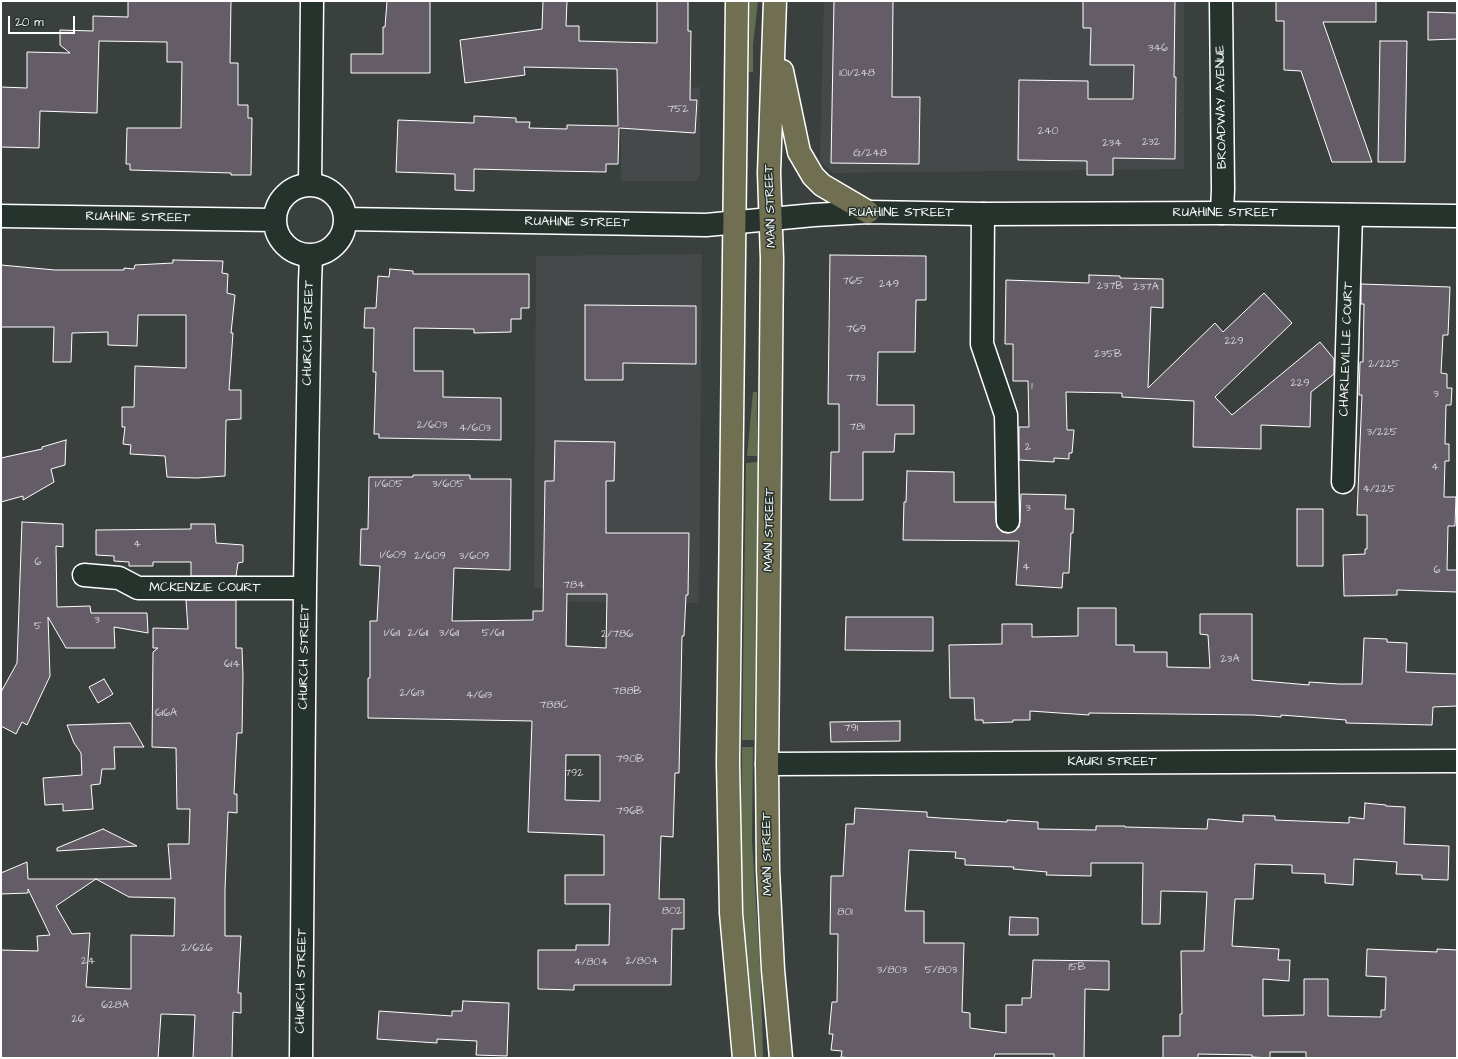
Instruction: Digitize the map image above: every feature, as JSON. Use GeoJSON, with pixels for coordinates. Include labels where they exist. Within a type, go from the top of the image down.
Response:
{"type":"FeatureCollection","features":[{"type":"Feature","properties":{"kind":"highway"},"geometry":{"type":"LineString","coordinates":[[737,1],[728,763],[731,912],[744,1058]]}},
{"type":"Feature","properties":{"kind":"highway","name":"MAIN STREET"},"geometry":{"type":"LineString","coordinates":[[775,1],[769,173],[772,259],[767,764],[768,870],[773,970],[781,1058]]}},
{"type":"Feature","properties":{"kind":"highway"},"geometry":{"type":"LineString","coordinates":[[775,35],[799,152],[813,176],[822,185],[868,212]]}},
{"type":"Feature","properties":{"kind":"street"},"geometry":{"type":"LineString","coordinates":[[310,184],[312,1]]}},
{"type":"Feature","properties":{"kind":"street","name":"BROADWAY AVENUE"},"geometry":{"type":"LineString","coordinates":[[1221,1],[1222,213]]}},
{"type":"Feature","properties":{"kind":"street"},"geometry":{"type":"LineString","coordinates":[[310,184],[323,188],[334,195],[344,210],[345,219],[343,231],[330,250],[311,256],[292,250],[284,244],[278,238],[275,231],[274,220],[280,201],[290,190],[310,184]]}},
{"type":"Feature","properties":{"kind":"street","name":"RUAHINE STREET"},"geometry":{"type":"LineString","coordinates":[[345,219],[706,225],[770,218],[868,212],[983,214],[1222,213],[1457,216]]}},
{"type":"Feature","properties":{"kind":"street"},"geometry":{"type":"LineString","coordinates":[[983,214],[982,344],[1006,415],[1008,521]]}},
{"type":"Feature","properties":{"kind":"street","name":"CHARLEVILLE COURT"},"geometry":{"type":"LineString","coordinates":[[1343,482],[1351,215]]}},
{"type":"Feature","properties":{"kind":"street","name":"RUAHINE STREET"},"geometry":{"type":"LineString","coordinates":[[1,216],[274,220]]}},
{"type":"Feature","properties":{"kind":"street","name":"CHURCH STREET"},"geometry":{"type":"LineString","coordinates":[[301,1058],[305,588],[311,256]]}},
{"type":"Feature","properties":{"kind":"street","name":"MCKENZIE COURT"},"geometry":{"type":"LineString","coordinates":[[84,575],[119,578],[138,588],[305,588]]}},
{"type":"Feature","properties":{"kind":"street","name":"KAURI STREET"},"geometry":{"type":"LineString","coordinates":[[767,764],[1457,760]]}},
{"type":"Feature","properties":{"kind":"shaded area"},"geometry":{"type":"Polygon","coordinates":[[[824,1],[1184,1],[1184,169],[833,173],[820,161],[824,1]]]}},
{"type":"Feature","properties":{"kind":"shaded area"},"geometry":{"type":"Polygon","coordinates":[[[700,87],[700,175],[695,181],[621,181],[621,90],[700,87]]]}},
{"type":"Feature","properties":{"kind":"shaded area"},"geometry":{"type":"Polygon","coordinates":[[[702,254],[699,603],[569,602],[568,588],[534,588],[536,256],[702,254]]]}},
{"type":"Feature","properties":{"kind":"green space"},"geometry":{"type":"Polygon","coordinates":[[[750,1],[758,1],[753,45],[753,72],[749,72],[750,1]]]}},
{"type":"Feature","properties":{"kind":"green space"},"geometry":{"type":"Polygon","coordinates":[[[753,392],[757,392],[757,456],[747,456],[753,392]]]}},
{"type":"Feature","properties":{"kind":"green space"},"geometry":{"type":"Polygon","coordinates":[[[758,462],[754,740],[742,740],[746,463],[758,462]]]}},
{"type":"Feature","properties":{"kind":"green space"},"geometry":{"type":"Polygon","coordinates":[[[742,747],[753,747],[752,841],[761,981],[763,1058],[757,1058],[743,909],[741,840],[742,747]]]}},
{"type":"Feature","properties":{"kind":"building"},"geometry":{"type":"Polygon","coordinates":[[[128,1],[231,1],[230,63],[238,63],[238,105],[248,105],[248,118],[252,118],[251,175],[130,170],[130,164],[126,164],[127,128],[181,128],[182,62],[167,62],[167,42],[99,41],[97,113],[40,111],[39,148],[1,147],[1,87],[27,88],[27,52],[70,53],[60,45],[60,30],[93,31],[93,16],[128,17],[128,1]]]}},
{"type":"Feature","properties":{"kind":"building"},"geometry":{"type":"Polygon","coordinates":[[[387,1],[430,1],[430,73],[351,73],[351,54],[383,54],[383,27],[385,27],[387,1]]]}},
{"type":"Feature","properties":{"kind":"building"},"geometry":{"type":"Polygon","coordinates":[[[543,1],[567,1],[566,26],[579,26],[579,41],[657,43],[657,1],[688,1],[688,31],[691,31],[690,100],[697,100],[695,133],[619,128],[618,164],[606,164],[606,172],[474,169],[474,191],[455,190],[455,174],[396,172],[398,120],[474,123],[474,116],[516,118],[516,122],[530,122],[529,128],[567,129],[567,125],[618,126],[617,69],[524,67],[525,75],[465,83],[460,40],[542,29],[543,1]]]}},
{"type":"Feature","properties":{"kind":"building"},"geometry":{"type":"Polygon","coordinates":[[[834,1],[893,1],[892,97],[920,97],[919,164],[831,163],[834,1]]]}},
{"type":"Feature","properties":{"kind":"building"},"geometry":{"type":"Polygon","coordinates":[[[1083,1],[1175,1],[1175,159],[1113,158],[1113,175],[1087,175],[1087,161],[1018,160],[1019,80],[1088,81],[1088,99],[1133,99],[1134,65],[1090,65],[1091,28],[1083,28],[1083,1]]]}},
{"type":"Feature","properties":{"kind":"building"},"geometry":{"type":"Polygon","coordinates":[[[1276,1],[1376,1],[1376,22],[1323,22],[1372,162],[1332,162],[1301,71],[1284,70],[1284,21],[1276,21],[1276,1]]]}},
{"type":"Feature","properties":{"kind":"building"},"geometry":{"type":"Polygon","coordinates":[[[1428,12],[1457,13],[1457,39],[1428,40],[1428,12]]]}},
{"type":"Feature","properties":{"kind":"building"},"geometry":{"type":"Polygon","coordinates":[[[1380,41],[1407,41],[1405,162],[1378,162],[1380,41]]]}},
{"type":"Feature","properties":{"kind":"building"},"geometry":{"type":"Polygon","coordinates":[[[830,255],[926,256],[926,300],[916,300],[915,352],[878,352],[877,405],[914,405],[914,434],[895,434],[894,452],[863,452],[863,500],[830,500],[831,452],[839,452],[839,404],[828,404],[830,255]]]}},
{"type":"Feature","properties":{"kind":"building"},"geometry":{"type":"Polygon","coordinates":[[[173,260],[223,261],[222,273],[228,274],[227,293],[235,295],[231,333],[233,333],[229,390],[241,390],[241,419],[226,420],[225,476],[197,478],[167,477],[165,456],[130,454],[131,445],[123,444],[125,427],[122,427],[122,407],[134,407],[135,366],[186,368],[186,315],[138,315],[137,346],[108,345],[108,332],[72,333],[71,362],[53,362],[54,327],[1,327],[1,265],[55,270],[124,270],[124,268],[134,269],[135,265],[173,263],[173,260]]]}},
{"type":"Feature","properties":{"kind":"building"},"geometry":{"type":"Polygon","coordinates":[[[390,269],[413,271],[413,274],[529,274],[529,308],[521,308],[521,319],[511,319],[511,332],[474,333],[474,329],[414,328],[414,371],[443,371],[443,397],[501,398],[501,440],[379,438],[379,434],[374,434],[376,372],[373,372],[374,328],[364,328],[365,308],[376,308],[378,276],[389,277],[390,269]]]}},
{"type":"Feature","properties":{"kind":"building"},"geometry":{"type":"Polygon","coordinates":[[[1089,275],[1120,276],[1120,278],[1163,279],[1163,308],[1151,307],[1148,388],[1215,323],[1223,332],[1264,293],[1292,323],[1215,397],[1232,415],[1320,342],[1334,359],[1334,374],[1311,392],[1310,427],[1261,425],[1261,449],[1193,447],[1194,401],[1122,397],[1122,393],[1066,392],[1067,430],[1074,430],[1072,453],[1069,453],[1069,459],[1054,458],[1054,462],[1019,460],[1019,427],[1029,427],[1028,381],[1013,381],[1013,344],[1005,344],[1006,280],[1089,283],[1089,275]]]}},
{"type":"Feature","properties":{"kind":"building"},"geometry":{"type":"Polygon","coordinates":[[[1361,284],[1450,287],[1448,335],[1443,335],[1441,373],[1447,374],[1447,388],[1452,388],[1451,405],[1446,405],[1445,444],[1449,444],[1449,461],[1445,461],[1444,497],[1456,497],[1455,526],[1448,526],[1447,570],[1457,570],[1457,592],[1397,590],[1397,595],[1344,596],[1343,555],[1365,554],[1365,549],[1367,549],[1367,515],[1357,515],[1362,395],[1359,395],[1360,362],[1363,362],[1364,304],[1361,304],[1361,284]]]}},
{"type":"Feature","properties":{"kind":"building"},"geometry":{"type":"Polygon","coordinates":[[[585,305],[696,306],[696,364],[623,363],[623,380],[585,380],[585,305]]]}},
{"type":"Feature","properties":{"kind":"building"},"geometry":{"type":"Polygon","coordinates":[[[66,440],[65,465],[51,469],[54,482],[23,500],[23,496],[1,502],[1,458],[42,449],[42,447],[66,440]]]}},
{"type":"Feature","properties":{"kind":"building"},"geometry":{"type":"Polygon","coordinates":[[[555,441],[615,442],[614,481],[606,481],[606,533],[689,533],[688,595],[686,595],[684,636],[682,636],[679,773],[675,773],[673,837],[661,836],[659,899],[684,899],[684,929],[672,929],[671,985],[574,985],[574,990],[538,989],[538,950],[576,950],[576,945],[609,945],[610,904],[565,904],[565,875],[604,875],[604,835],[528,832],[532,721],[368,718],[370,621],[377,621],[380,566],[360,565],[361,529],[368,529],[369,477],[470,475],[470,479],[511,479],[510,570],[454,568],[452,621],[533,620],[533,611],[543,611],[545,481],[554,481],[555,441]],[[567,594],[566,646],[606,648],[607,594],[567,594]],[[566,755],[565,800],[600,801],[600,755],[566,755]]]}},
{"type":"Feature","properties":{"kind":"building"},"geometry":{"type":"Polygon","coordinates":[[[907,471],[954,472],[954,502],[995,502],[997,527],[1002,532],[1008,533],[1015,531],[1019,527],[1021,494],[1066,495],[1065,509],[1074,509],[1073,533],[1071,533],[1069,573],[1063,573],[1062,588],[1016,585],[1019,541],[903,540],[904,502],[906,502],[907,471]]]}},
{"type":"Feature","properties":{"kind":"building"},"geometry":{"type":"Polygon","coordinates":[[[1297,509],[1323,509],[1323,566],[1297,566],[1297,509]]]}},
{"type":"Feature","properties":{"kind":"building"},"geometry":{"type":"Polygon","coordinates":[[[22,522],[63,524],[63,547],[56,546],[57,607],[90,606],[91,613],[147,613],[148,633],[114,627],[115,648],[66,648],[48,617],[50,676],[27,725],[22,722],[16,734],[1,726],[1,692],[17,663],[22,522]]]}},
{"type":"Feature","properties":{"kind":"building"},"geometry":{"type":"Polygon","coordinates":[[[191,524],[215,524],[216,543],[243,545],[243,562],[238,563],[236,576],[191,576],[191,562],[153,562],[153,566],[129,566],[129,562],[114,561],[114,556],[96,555],[96,530],[191,529],[191,524]]]}},
{"type":"Feature","properties":{"kind":"building"},"geometry":{"type":"Polygon","coordinates":[[[186,600],[236,600],[236,648],[242,648],[242,733],[237,733],[234,794],[237,794],[237,813],[228,812],[225,936],[241,936],[238,993],[241,993],[241,1013],[233,1012],[232,1058],[193,1058],[195,1015],[161,1014],[158,1058],[1,1058],[1,950],[38,951],[37,936],[50,935],[28,889],[28,893],[1,894],[1,873],[27,862],[28,879],[96,879],[171,879],[168,844],[189,844],[190,809],[177,809],[176,748],[152,747],[153,652],[158,648],[153,648],[153,628],[188,629],[186,600]],[[96,879],[56,906],[72,934],[90,933],[86,987],[131,989],[131,935],[174,936],[175,898],[129,897],[96,879]]]}},
{"type":"Feature","properties":{"kind":"building"},"geometry":{"type":"Polygon","coordinates":[[[1078,608],[1116,608],[1116,645],[1134,645],[1134,652],[1167,652],[1167,667],[1210,668],[1208,635],[1200,634],[1200,614],[1252,614],[1252,680],[1309,685],[1309,682],[1362,684],[1364,638],[1387,639],[1387,642],[1407,643],[1406,672],[1457,674],[1457,706],[1433,707],[1432,725],[1346,723],[1346,720],[1281,715],[1281,717],[1253,715],[1089,713],[1089,715],[1030,711],[1030,720],[983,723],[983,720],[975,720],[974,698],[950,698],[949,645],[1002,644],[1002,624],[1032,624],[1032,637],[1078,636],[1078,608]]]}},
{"type":"Feature","properties":{"kind":"building"},"geometry":{"type":"Polygon","coordinates":[[[846,617],[933,617],[933,651],[845,650],[846,617]]]}},
{"type":"Feature","properties":{"kind":"building"},"geometry":{"type":"Polygon","coordinates":[[[104,679],[113,694],[98,703],[89,687],[104,679]]]}},
{"type":"Feature","properties":{"kind":"building"},"geometry":{"type":"Polygon","coordinates":[[[900,721],[900,741],[831,742],[830,722],[900,721]]]}},
{"type":"Feature","properties":{"kind":"building"},"geometry":{"type":"Polygon","coordinates":[[[130,723],[144,747],[114,747],[115,769],[102,769],[100,784],[91,785],[93,809],[63,811],[63,804],[45,805],[43,778],[82,775],[81,753],[74,743],[67,725],[130,723]]]}},
{"type":"Feature","properties":{"kind":"building"},"geometry":{"type":"Polygon","coordinates":[[[1365,803],[1405,807],[1404,844],[1449,846],[1448,880],[1422,879],[1422,875],[1396,874],[1397,862],[1354,859],[1353,885],[1325,883],[1325,874],[1292,873],[1292,865],[1255,864],[1253,899],[1235,899],[1232,946],[1279,949],[1278,960],[1290,960],[1289,981],[1263,979],[1263,1016],[1304,1015],[1304,979],[1328,979],[1328,1016],[1381,1017],[1381,1010],[1385,1010],[1386,977],[1366,976],[1367,949],[1437,952],[1437,949],[1457,950],[1457,1058],[1306,1058],[1306,1052],[1270,1052],[1270,1058],[1252,1057],[1252,1055],[1198,1054],[1198,1058],[1163,1058],[1163,1036],[1180,1036],[1180,1014],[1182,1014],[1181,951],[1204,951],[1207,892],[1161,891],[1160,924],[1142,924],[1143,863],[1091,863],[1091,876],[1046,875],[1047,872],[1013,869],[1014,867],[965,865],[965,859],[955,858],[956,852],[909,850],[905,911],[924,911],[924,943],[964,943],[962,1012],[970,1013],[970,1028],[1006,1033],[1006,1005],[1022,1005],[1022,998],[1031,998],[1033,960],[1109,961],[1109,990],[1085,989],[1084,1058],[1054,1058],[1054,1054],[995,1054],[994,1058],[852,1058],[841,1057],[842,1051],[831,1050],[833,1034],[829,1034],[832,1002],[837,1002],[838,934],[830,934],[831,876],[843,876],[846,824],[854,824],[855,808],[927,812],[927,817],[940,818],[1007,822],[1007,820],[1038,822],[1038,829],[1096,830],[1096,826],[1125,826],[1207,829],[1208,819],[1243,822],[1243,815],[1275,816],[1275,820],[1349,823],[1349,817],[1364,819],[1365,803]]]}},
{"type":"Feature","properties":{"kind":"building"},"geometry":{"type":"Polygon","coordinates":[[[103,829],[137,846],[57,851],[57,848],[103,829]]]}},
{"type":"Feature","properties":{"kind":"building"},"geometry":{"type":"Polygon","coordinates":[[[1010,917],[1038,918],[1038,935],[1009,935],[1010,917]]]}},
{"type":"Feature","properties":{"kind":"building"},"geometry":{"type":"Polygon","coordinates":[[[463,1001],[509,1003],[507,1056],[476,1055],[477,1041],[437,1039],[437,1043],[377,1039],[379,1011],[452,1016],[452,1011],[462,1011],[463,1001]]]}}]}
